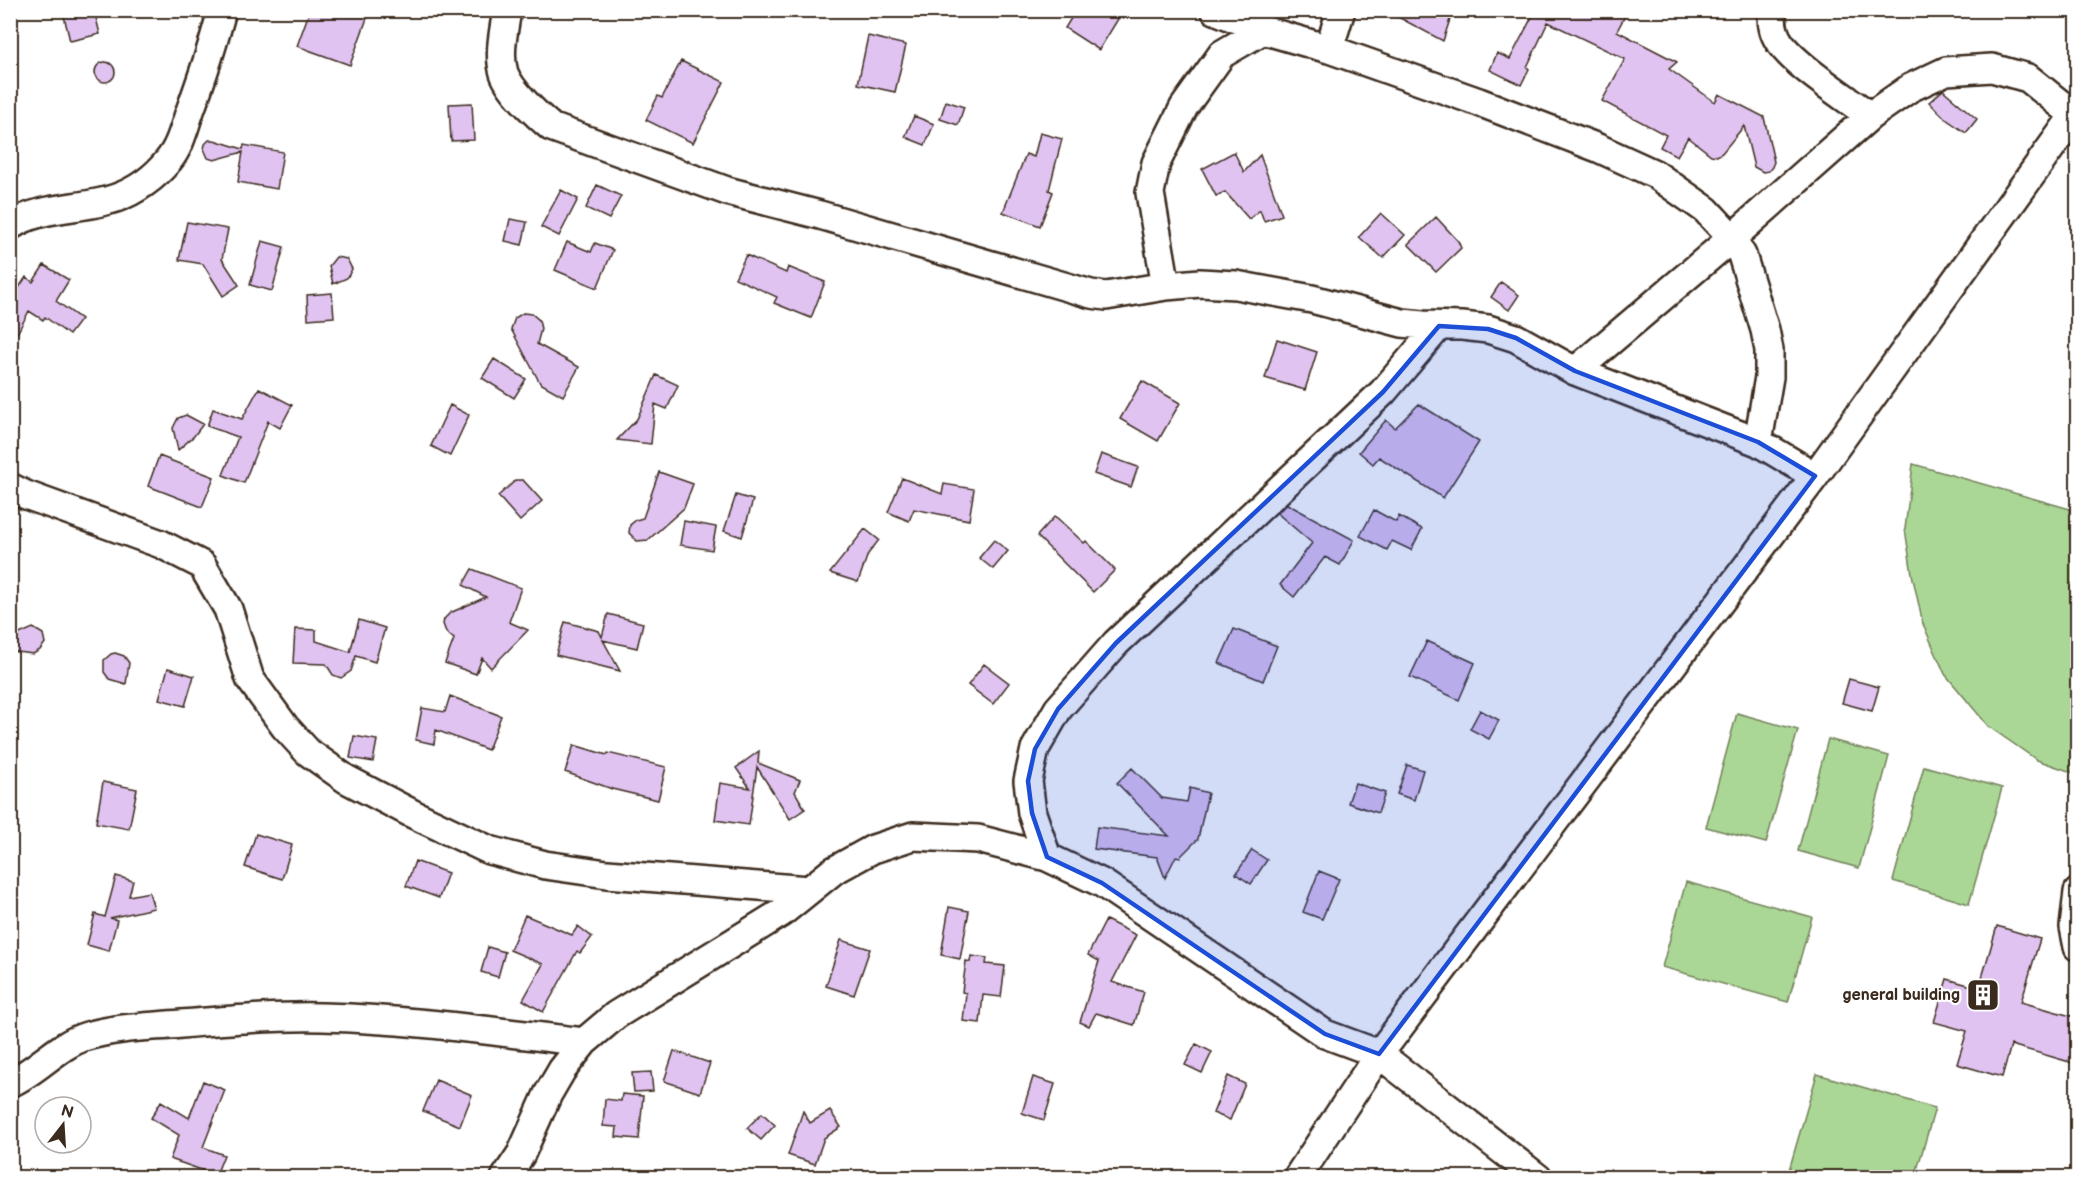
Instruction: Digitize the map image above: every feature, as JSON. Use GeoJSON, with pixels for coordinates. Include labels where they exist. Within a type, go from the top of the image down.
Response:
{"type":"FeatureCollection","features":[{"type":"Feature","properties":{"kind":"street"},"geometry":{"type":"LineString","coordinates":[[10,226],[20,219],[38,214],[116,198],[146,183],[162,168],[177,148],[211,50],[222,10]]}},
{"type":"Feature","properties":{"kind":"street"},"geometry":{"type":"LineString","coordinates":[[507,10],[502,54],[504,74],[529,108],[551,126],[727,191],[820,215],[1080,292],[1106,296],[1200,283],[1236,285],[1312,299],[1402,323],[1462,326],[1497,332],[1516,338],[1575,371],[1758,442],[1815,476]]}},
{"type":"Feature","properties":{"kind":"street"},"geometry":{"type":"LineString","coordinates":[[1215,10],[1263,30],[1329,49],[1479,102],[1598,148],[1655,174],[1706,210],[1732,238],[1742,255],[1765,330],[1769,350],[1768,377],[1758,442]]}},
{"type":"Feature","properties":{"kind":"street"},"geometry":{"type":"LineString","coordinates":[[1329,49],[1341,10]]}},
{"type":"Feature","properties":{"kind":"street"},"geometry":{"type":"LineString","coordinates":[[1772,10],[1773,28],[1777,39],[1790,55],[1870,116]]}},
{"type":"Feature","properties":{"kind":"street"},"geometry":{"type":"LineString","coordinates":[[1166,286],[1150,193],[1156,163],[1184,107],[1222,54],[1263,30]]}},
{"type":"Feature","properties":{"kind":"street"},"geometry":{"type":"LineString","coordinates":[[1303,1172],[1379,1054],[1815,476],[2076,112],[2028,78],[1992,68],[1947,70],[1910,88],[1870,116],[1732,238],[1575,371]]}},
{"type":"Feature","properties":{"kind":"street"},"geometry":{"type":"LineString","coordinates":[[1047,857],[1032,813],[1028,781],[1035,749],[1058,710],[1116,644],[1383,392],[1439,326]]}},
{"type":"Feature","properties":{"kind":"street"},"geometry":{"type":"LineString","coordinates":[[10,487],[160,544],[202,565],[228,609],[250,679],[285,727],[308,752],[346,779],[413,814],[489,850],[545,865],[607,874],[809,890]]}},
{"type":"Feature","properties":{"kind":"street"},"geometry":{"type":"LineString","coordinates":[[505,1178],[521,1154],[557,1078],[584,1042],[616,1016],[781,913],[832,871],[873,849],[913,836],[978,839],[1047,857],[1102,884],[1324,1034],[1379,1054],[1538,1178]]}},
{"type":"Feature","properties":{"kind":"street"},"geometry":{"type":"LineString","coordinates":[[2078,892],[2074,927],[2078,947]]}},
{"type":"Feature","properties":{"kind":"street"},"geometry":{"type":"LineString","coordinates":[[10,1083],[25,1077],[51,1054],[85,1036],[118,1030],[229,1019],[322,1017],[442,1026],[584,1042]]}},
{"type":"Feature","properties":{"kind":"highlighted area"},"geometry":{"type":"Polygon","coordinates":[[[1439,326],[1488,329],[1516,338],[1575,371],[1758,442],[1815,476],[1379,1054],[1325,1034],[1102,883],[1047,857],[1032,813],[1028,781],[1035,749],[1058,709],[1116,643],[1383,392],[1439,326]]]}},
{"type":"Feature","properties":{"kind":"green space"},"geometry":{"type":"Polygon","coordinates":[[[1913,464],[2077,511],[2077,774],[2037,760],[1988,726],[1945,674],[1923,624],[1905,529],[1913,464]]]}},
{"type":"Feature","properties":{"kind":"green space"},"geometry":{"type":"Polygon","coordinates":[[[1737,713],[1798,730],[1766,843],[1706,827],[1737,713]]]}},
{"type":"Feature","properties":{"kind":"green space"},"geometry":{"type":"Polygon","coordinates":[[[1828,739],[1889,756],[1859,868],[1798,851],[1828,739]]]}},
{"type":"Feature","properties":{"kind":"green space"},"geometry":{"type":"Polygon","coordinates":[[[1924,766],[2002,788],[1969,904],[1893,881],[1924,766]]]}},
{"type":"Feature","properties":{"kind":"green space"},"geometry":{"type":"Polygon","coordinates":[[[1686,882],[1812,917],[1788,1002],[1662,967],[1686,882]]]}},
{"type":"Feature","properties":{"kind":"green space"},"geometry":{"type":"Polygon","coordinates":[[[1817,1074],[1935,1108],[1915,1177],[1787,1177],[1817,1074]]]}},
{"type":"Feature","properties":{"kind":"building"},"geometry":{"type":"Polygon","coordinates":[[[94,10],[100,34],[70,41],[64,16],[94,10]]]}},
{"type":"Feature","properties":{"kind":"building"},"geometry":{"type":"Polygon","coordinates":[[[310,10],[370,10],[350,65],[297,46],[310,10]]]}},
{"type":"Feature","properties":{"kind":"building"},"geometry":{"type":"Polygon","coordinates":[[[1076,10],[1104,10],[1118,19],[1099,50],[1065,28],[1076,10]]]}},
{"type":"Feature","properties":{"kind":"building"},"geometry":{"type":"Polygon","coordinates":[[[1385,10],[1453,10],[1443,41],[1385,10]]]}},
{"type":"Feature","properties":{"kind":"building"},"geometry":{"type":"Polygon","coordinates":[[[1524,10],[1628,10],[1617,31],[1677,62],[1669,69],[1715,102],[1719,94],[1764,117],[1774,162],[1772,167],[1769,171],[1763,172],[1754,167],[1744,126],[1717,156],[1711,155],[1688,137],[1677,156],[1660,147],[1666,135],[1602,101],[1625,59],[1548,22],[1521,85],[1490,70],[1497,53],[1510,59],[1533,15],[1524,10]]]}},
{"type":"Feature","properties":{"kind":"building"},"geometry":{"type":"Polygon","coordinates":[[[868,36],[906,45],[895,92],[858,84],[868,36]]]}},
{"type":"Feature","properties":{"kind":"building"},"geometry":{"type":"Polygon","coordinates":[[[681,61],[724,82],[693,143],[646,120],[658,96],[662,98],[681,61]]]}},
{"type":"Feature","properties":{"kind":"building"},"geometry":{"type":"Polygon","coordinates":[[[105,62],[112,65],[115,72],[112,79],[105,82],[98,79],[95,72],[98,65],[105,62]]]}},
{"type":"Feature","properties":{"kind":"building"},"geometry":{"type":"Polygon","coordinates":[[[1943,90],[1977,119],[1966,133],[1946,119],[1929,102],[1943,90]]]}},
{"type":"Feature","properties":{"kind":"building"},"geometry":{"type":"Polygon","coordinates":[[[946,101],[964,107],[958,125],[940,119],[946,101]]]}},
{"type":"Feature","properties":{"kind":"building"},"geometry":{"type":"Polygon","coordinates":[[[472,103],[474,140],[451,141],[449,104],[472,103]]]}},
{"type":"Feature","properties":{"kind":"building"},"geometry":{"type":"Polygon","coordinates":[[[914,116],[934,124],[925,145],[905,137],[914,116]]]}},
{"type":"Feature","properties":{"kind":"building"},"geometry":{"type":"Polygon","coordinates":[[[1040,133],[1062,139],[1049,190],[1053,192],[1040,226],[1003,212],[1026,154],[1034,157],[1040,133]]]}},
{"type":"Feature","properties":{"kind":"building"},"geometry":{"type":"Polygon","coordinates":[[[209,140],[243,149],[244,145],[283,152],[277,189],[238,182],[243,152],[214,160],[208,158],[204,149],[209,140]]]}},
{"type":"Feature","properties":{"kind":"building"},"geometry":{"type":"Polygon","coordinates":[[[1234,152],[1244,172],[1260,155],[1282,215],[1264,221],[1260,210],[1249,219],[1225,192],[1216,196],[1202,169],[1234,152]]]}},
{"type":"Feature","properties":{"kind":"building"},"geometry":{"type":"Polygon","coordinates":[[[597,185],[621,196],[609,219],[586,208],[597,185]]]}},
{"type":"Feature","properties":{"kind":"building"},"geometry":{"type":"Polygon","coordinates":[[[561,190],[578,199],[559,236],[541,227],[561,190]]]}},
{"type":"Feature","properties":{"kind":"building"},"geometry":{"type":"Polygon","coordinates":[[[1381,213],[1405,235],[1383,258],[1359,237],[1381,213]]]}},
{"type":"Feature","properties":{"kind":"building"},"geometry":{"type":"Polygon","coordinates":[[[1436,217],[1458,241],[1461,248],[1436,272],[1408,244],[1436,217]]]}},
{"type":"Feature","properties":{"kind":"building"},"geometry":{"type":"Polygon","coordinates":[[[510,219],[527,222],[522,245],[505,241],[510,219]]]}},
{"type":"Feature","properties":{"kind":"building"},"geometry":{"type":"Polygon","coordinates":[[[187,222],[228,229],[222,259],[239,285],[223,296],[203,264],[179,260],[187,222]]]}},
{"type":"Feature","properties":{"kind":"building"},"geometry":{"type":"Polygon","coordinates":[[[262,241],[284,247],[272,291],[250,285],[262,241]]]}},
{"type":"Feature","properties":{"kind":"building"},"geometry":{"type":"Polygon","coordinates":[[[567,242],[591,252],[595,243],[613,250],[597,288],[555,270],[567,242]]]}},
{"type":"Feature","properties":{"kind":"building"},"geometry":{"type":"Polygon","coordinates":[[[746,255],[786,273],[788,267],[825,282],[811,318],[774,303],[777,297],[735,278],[746,255]]]}},
{"type":"Feature","properties":{"kind":"building"},"geometry":{"type":"Polygon","coordinates":[[[336,257],[347,259],[352,269],[347,278],[333,284],[329,266],[336,257]]]}},
{"type":"Feature","properties":{"kind":"building"},"geometry":{"type":"Polygon","coordinates":[[[44,265],[69,280],[56,301],[81,319],[69,335],[45,317],[43,320],[29,311],[10,347],[10,301],[26,277],[33,282],[44,265]]]}},
{"type":"Feature","properties":{"kind":"building"},"geometry":{"type":"Polygon","coordinates":[[[1501,282],[1519,295],[1509,310],[1491,297],[1501,282]]]}},
{"type":"Feature","properties":{"kind":"building"},"geometry":{"type":"Polygon","coordinates":[[[332,293],[334,317],[308,319],[307,295],[332,293]]]}},
{"type":"Feature","properties":{"kind":"building"},"geometry":{"type":"Polygon","coordinates":[[[523,313],[532,314],[539,320],[541,329],[537,344],[579,367],[563,396],[540,383],[511,329],[515,318],[523,313]]]}},
{"type":"Feature","properties":{"kind":"building"},"geometry":{"type":"Polygon","coordinates":[[[1277,339],[1317,352],[1305,390],[1265,378],[1277,339]]]}},
{"type":"Feature","properties":{"kind":"building"},"geometry":{"type":"Polygon","coordinates":[[[494,359],[526,379],[514,398],[482,378],[494,359]]]}},
{"type":"Feature","properties":{"kind":"building"},"geometry":{"type":"Polygon","coordinates":[[[656,375],[678,385],[667,409],[655,404],[651,444],[617,440],[637,419],[656,375]]]}},
{"type":"Feature","properties":{"kind":"building"},"geometry":{"type":"Polygon","coordinates":[[[1142,381],[1180,403],[1158,441],[1120,419],[1142,381]]]}},
{"type":"Feature","properties":{"kind":"building"},"geometry":{"type":"Polygon","coordinates":[[[259,388],[292,405],[280,428],[268,421],[244,483],[223,475],[238,437],[207,426],[213,409],[242,419],[259,388]]]}},
{"type":"Feature","properties":{"kind":"building"},"geometry":{"type":"Polygon","coordinates":[[[1419,404],[1479,442],[1443,498],[1379,457],[1373,464],[1359,452],[1386,420],[1395,428],[1419,404]]]}},
{"type":"Feature","properties":{"kind":"building"},"geometry":{"type":"Polygon","coordinates":[[[450,405],[469,415],[450,456],[431,446],[450,405]]]}},
{"type":"Feature","properties":{"kind":"building"},"geometry":{"type":"Polygon","coordinates":[[[186,415],[203,424],[194,436],[178,450],[173,428],[178,418],[186,415]]]}},
{"type":"Feature","properties":{"kind":"building"},"geometry":{"type":"Polygon","coordinates":[[[1101,454],[1138,467],[1131,487],[1094,474],[1101,454]]]}},
{"type":"Feature","properties":{"kind":"building"},"geometry":{"type":"Polygon","coordinates":[[[159,456],[214,477],[202,507],[148,486],[159,456]]]}},
{"type":"Feature","properties":{"kind":"building"},"geometry":{"type":"Polygon","coordinates":[[[659,472],[693,484],[684,508],[648,540],[637,541],[629,533],[630,525],[643,518],[659,472]]]}},
{"type":"Feature","properties":{"kind":"building"},"geometry":{"type":"Polygon","coordinates":[[[902,478],[942,494],[944,484],[974,489],[969,520],[914,509],[909,521],[888,512],[902,478]]]}},
{"type":"Feature","properties":{"kind":"building"},"geometry":{"type":"Polygon","coordinates":[[[516,480],[523,480],[542,501],[520,521],[498,496],[516,480]]]}},
{"type":"Feature","properties":{"kind":"building"},"geometry":{"type":"Polygon","coordinates":[[[736,495],[753,500],[742,537],[724,531],[736,495]]]}},
{"type":"Feature","properties":{"kind":"building"},"geometry":{"type":"Polygon","coordinates":[[[1287,504],[1354,540],[1340,565],[1325,557],[1294,597],[1280,585],[1312,543],[1277,513],[1287,504]]]}},
{"type":"Feature","properties":{"kind":"building"},"geometry":{"type":"Polygon","coordinates":[[[1374,510],[1396,522],[1399,516],[1422,529],[1411,550],[1392,541],[1387,550],[1360,536],[1374,510]]]}},
{"type":"Feature","properties":{"kind":"building"},"geometry":{"type":"Polygon","coordinates":[[[1055,516],[1084,543],[1086,541],[1115,570],[1093,592],[1037,536],[1055,516]]]}},
{"type":"Feature","properties":{"kind":"building"},"geometry":{"type":"Polygon","coordinates":[[[684,521],[716,527],[712,550],[680,545],[684,521]]]}},
{"type":"Feature","properties":{"kind":"building"},"geometry":{"type":"Polygon","coordinates":[[[865,529],[879,540],[868,554],[858,582],[830,573],[865,529]]]}},
{"type":"Feature","properties":{"kind":"building"},"geometry":{"type":"Polygon","coordinates":[[[994,540],[1008,551],[993,569],[979,558],[994,540]]]}},
{"type":"Feature","properties":{"kind":"building"},"geometry":{"type":"Polygon","coordinates":[[[472,569],[521,588],[509,622],[528,630],[491,668],[482,658],[476,674],[445,663],[454,639],[446,632],[443,624],[444,619],[450,613],[486,597],[463,585],[472,569]]]}},
{"type":"Feature","properties":{"kind":"building"},"geometry":{"type":"Polygon","coordinates":[[[608,614],[643,623],[637,648],[603,640],[620,671],[556,655],[565,622],[599,631],[602,637],[608,614]]]}},
{"type":"Feature","properties":{"kind":"building"},"geometry":{"type":"Polygon","coordinates":[[[359,620],[385,628],[375,662],[356,656],[351,671],[341,678],[333,675],[326,664],[293,663],[295,629],[316,630],[316,641],[350,652],[359,620]]]}},
{"type":"Feature","properties":{"kind":"building"},"geometry":{"type":"Polygon","coordinates":[[[33,628],[43,634],[45,643],[40,650],[33,654],[10,651],[10,638],[33,628]]]}},
{"type":"Feature","properties":{"kind":"building"},"geometry":{"type":"Polygon","coordinates":[[[1234,629],[1277,646],[1263,681],[1219,663],[1234,629]]]}},
{"type":"Feature","properties":{"kind":"building"},"geometry":{"type":"Polygon","coordinates":[[[1427,641],[1475,663],[1459,700],[1410,677],[1427,641]]]}},
{"type":"Feature","properties":{"kind":"building"},"geometry":{"type":"Polygon","coordinates":[[[115,653],[124,656],[129,663],[126,684],[109,679],[104,672],[104,660],[115,653]]]}},
{"type":"Feature","properties":{"kind":"building"},"geometry":{"type":"Polygon","coordinates":[[[984,664],[1009,683],[993,704],[968,685],[984,664]]]}},
{"type":"Feature","properties":{"kind":"building"},"geometry":{"type":"Polygon","coordinates":[[[168,668],[194,676],[185,706],[159,699],[168,668]]]}},
{"type":"Feature","properties":{"kind":"building"},"geometry":{"type":"Polygon","coordinates":[[[1849,679],[1879,687],[1872,711],[1842,703],[1849,679]]]}},
{"type":"Feature","properties":{"kind":"building"},"geometry":{"type":"Polygon","coordinates":[[[450,696],[501,716],[488,750],[436,730],[434,744],[416,740],[422,708],[445,712],[450,696]]]}},
{"type":"Feature","properties":{"kind":"building"},"geometry":{"type":"Polygon","coordinates":[[[1480,710],[1499,720],[1489,739],[1470,729],[1480,710]]]}},
{"type":"Feature","properties":{"kind":"building"},"geometry":{"type":"Polygon","coordinates":[[[354,736],[377,740],[373,762],[350,758],[354,736]]]}},
{"type":"Feature","properties":{"kind":"building"},"geometry":{"type":"Polygon","coordinates":[[[574,745],[607,755],[608,753],[666,767],[658,800],[612,789],[565,772],[574,745]]]}},
{"type":"Feature","properties":{"kind":"building"},"geometry":{"type":"Polygon","coordinates":[[[759,751],[758,763],[800,780],[795,792],[805,809],[790,819],[757,767],[749,825],[715,820],[720,783],[750,788],[736,768],[759,751]]]}},
{"type":"Feature","properties":{"kind":"building"},"geometry":{"type":"Polygon","coordinates":[[[1407,765],[1423,770],[1414,800],[1397,794],[1407,765]]]}},
{"type":"Feature","properties":{"kind":"building"},"geometry":{"type":"Polygon","coordinates":[[[1132,768],[1162,798],[1187,802],[1190,788],[1208,793],[1198,839],[1180,857],[1176,856],[1165,878],[1157,857],[1094,849],[1097,827],[1169,836],[1117,783],[1132,768]]]}},
{"type":"Feature","properties":{"kind":"building"},"geometry":{"type":"Polygon","coordinates":[[[103,782],[137,789],[129,829],[96,823],[103,782]]]}},
{"type":"Feature","properties":{"kind":"building"},"geometry":{"type":"Polygon","coordinates":[[[1355,783],[1385,793],[1378,813],[1348,803],[1355,783]]]}},
{"type":"Feature","properties":{"kind":"building"},"geometry":{"type":"Polygon","coordinates":[[[256,834],[292,845],[282,879],[245,867],[256,834]]]}},
{"type":"Feature","properties":{"kind":"building"},"geometry":{"type":"Polygon","coordinates":[[[1252,850],[1267,860],[1251,884],[1236,874],[1252,850]]]}},
{"type":"Feature","properties":{"kind":"building"},"geometry":{"type":"Polygon","coordinates":[[[415,861],[448,873],[439,898],[406,886],[415,861]]]}},
{"type":"Feature","properties":{"kind":"building"},"geometry":{"type":"Polygon","coordinates":[[[1319,871],[1339,879],[1322,919],[1303,912],[1319,871]]]}},
{"type":"Feature","properties":{"kind":"building"},"geometry":{"type":"Polygon","coordinates":[[[116,876],[133,881],[129,896],[149,892],[154,908],[110,918],[117,920],[109,951],[87,945],[95,914],[105,917],[116,876]]]}},
{"type":"Feature","properties":{"kind":"building"},"geometry":{"type":"Polygon","coordinates":[[[949,907],[969,911],[960,959],[941,955],[949,907]]]}},
{"type":"Feature","properties":{"kind":"building"},"geometry":{"type":"Polygon","coordinates":[[[525,915],[572,935],[578,926],[592,937],[580,953],[577,951],[543,1012],[523,1000],[543,964],[510,950],[525,915]]]}},
{"type":"Feature","properties":{"kind":"building"},"geometry":{"type":"Polygon","coordinates":[[[1106,920],[1136,935],[1112,982],[1144,992],[1134,1025],[1096,1013],[1089,1026],[1080,1022],[1099,961],[1088,955],[1106,920]]]}},
{"type":"Feature","properties":{"kind":"building","name":"general building"},"geometry":{"type":"Polygon","coordinates":[[[1997,926],[2040,939],[2021,1002],[2078,1018],[2078,1049],[2073,1063],[2011,1045],[2002,1077],[1957,1064],[1967,1031],[1934,1022],[1947,979],[1979,988],[1997,926]]]}},
{"type":"Feature","properties":{"kind":"building"},"geometry":{"type":"Polygon","coordinates":[[[841,940],[870,949],[854,995],[826,986],[841,940]]]}},
{"type":"Feature","properties":{"kind":"building"},"geometry":{"type":"Polygon","coordinates":[[[488,947],[505,952],[498,977],[481,972],[488,947]]]}},
{"type":"Feature","properties":{"kind":"building"},"geometry":{"type":"Polygon","coordinates":[[[971,956],[987,958],[986,964],[1005,966],[1001,997],[983,995],[980,1023],[963,1021],[966,993],[962,992],[966,961],[970,962],[971,956]]]}},
{"type":"Feature","properties":{"kind":"building"},"geometry":{"type":"Polygon","coordinates":[[[1196,1044],[1212,1052],[1202,1073],[1185,1065],[1196,1044]]]}},
{"type":"Feature","properties":{"kind":"building"},"geometry":{"type":"Polygon","coordinates":[[[674,1051],[710,1063],[700,1093],[664,1081],[674,1051]]]}},
{"type":"Feature","properties":{"kind":"building"},"geometry":{"type":"Polygon","coordinates":[[[651,1072],[653,1091],[634,1092],[632,1073],[651,1072]]]}},
{"type":"Feature","properties":{"kind":"building"},"geometry":{"type":"Polygon","coordinates":[[[1228,1076],[1245,1084],[1230,1120],[1213,1113],[1228,1076]]]}},
{"type":"Feature","properties":{"kind":"building"},"geometry":{"type":"Polygon","coordinates":[[[1033,1077],[1055,1084],[1044,1120],[1022,1113],[1033,1077]]]}},
{"type":"Feature","properties":{"kind":"building"},"geometry":{"type":"Polygon","coordinates":[[[436,1080],[472,1095],[460,1126],[423,1111],[436,1080]]]}},
{"type":"Feature","properties":{"kind":"building"},"geometry":{"type":"Polygon","coordinates":[[[203,1081],[225,1090],[203,1147],[224,1155],[216,1175],[170,1159],[179,1135],[151,1118],[161,1101],[189,1118],[203,1081]]]}},
{"type":"Feature","properties":{"kind":"building"},"geometry":{"type":"Polygon","coordinates":[[[622,1094],[643,1096],[639,1139],[616,1137],[617,1127],[603,1126],[605,1099],[621,1101],[622,1094]]]}},
{"type":"Feature","properties":{"kind":"building"},"geometry":{"type":"Polygon","coordinates":[[[803,1111],[810,1123],[830,1111],[841,1127],[824,1138],[815,1164],[788,1155],[803,1111]]]}},
{"type":"Feature","properties":{"kind":"building"},"geometry":{"type":"Polygon","coordinates":[[[762,1113],[775,1125],[761,1140],[747,1128],[762,1113]]]}},
{"type":"Feature","properties":{"kind":"place","name":"general building"},"geometry":{"type":"Point","coordinates":[1983,995]}}]}
